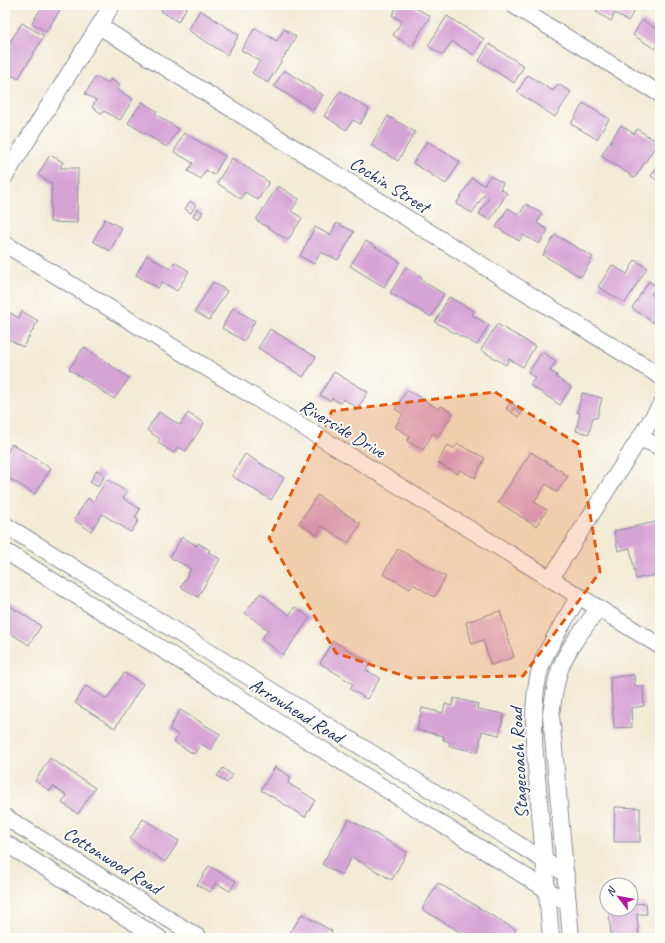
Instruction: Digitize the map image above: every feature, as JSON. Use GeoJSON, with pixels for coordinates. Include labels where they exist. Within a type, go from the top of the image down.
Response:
{"type":"FeatureCollection","features":[{"type":"Feature","properties":{"kind":"street"},"geometry":{"type":"LineString","coordinates":[[5,176],[112,5]]}},
{"type":"Feature","properties":{"kind":"street"},"geometry":{"type":"LineString","coordinates":[[514,5],[660,94]]}},
{"type":"Feature","properties":{"kind":"street","name":"Cochin Street"},"geometry":{"type":"LineString","coordinates":[[99,26],[660,376]]}},
{"type":"Feature","properties":{"kind":"street","name":"Riverside Drive"},"geometry":{"type":"LineString","coordinates":[[5,244],[660,646]]}},
{"type":"Feature","properties":{"kind":"street"},"geometry":{"type":"LineString","coordinates":[[551,578],[660,406]]}},
{"type":"Feature","properties":{"kind":"street"},"geometry":{"type":"LineString","coordinates":[[640,438],[660,447]]}},
{"type":"Feature","properties":{"kind":"street","name":"Arrowhead Road"},"geometry":{"type":"LineString","coordinates":[[5,525],[566,874]]}},
{"type":"Feature","properties":{"kind":"street","name":"Arrowhead Road"},"geometry":{"type":"LineString","coordinates":[[5,552],[568,903]]}},
{"type":"Feature","properties":{"kind":"street","name":"Stagecoach Road"},"geometry":{"type":"LineString","coordinates":[[551,938],[534,743],[536,685],[544,658],[579,596]]}},
{"type":"Feature","properties":{"kind":"street","name":"Stagecoach Road"},"geometry":{"type":"LineString","coordinates":[[571,938],[551,715],[561,667],[577,638],[599,608]]}},
{"type":"Feature","properties":{"kind":"street","name":"Cottonwood Road"},"geometry":{"type":"LineString","coordinates":[[5,817],[199,938]]}},
{"type":"Feature","properties":{"kind":"street"},"geometry":{"type":"LineString","coordinates":[[5,843],[159,938]]}},
{"type":"Feature","properties":{"kind":"highlighted area"},"geometry":{"type":"Polygon","coordinates":[[[495,392],[578,444],[600,572],[523,676],[410,678],[336,653],[269,538],[332,411],[495,392]]]}},
{"type":"Feature","properties":{"kind":"building"},"geometry":{"type":"Polygon","coordinates":[[[43,5],[63,5],[46,32],[32,23],[43,5]]]}},
{"type":"Feature","properties":{"kind":"building"},"geometry":{"type":"Polygon","coordinates":[[[165,5],[188,5],[178,22],[161,11],[165,5]]]}},
{"type":"Feature","properties":{"kind":"building"},"geometry":{"type":"Polygon","coordinates":[[[398,5],[415,5],[414,7],[430,16],[412,47],[393,35],[402,21],[392,15],[398,5]]]}},
{"type":"Feature","properties":{"kind":"building"},"geometry":{"type":"Polygon","coordinates":[[[600,5],[631,5],[636,8],[628,21],[615,13],[611,21],[596,12],[600,5]]]}},
{"type":"Feature","properties":{"kind":"building"},"geometry":{"type":"Polygon","coordinates":[[[200,10],[239,35],[227,55],[188,30],[200,10]]]}},
{"type":"Feature","properties":{"kind":"building"},"geometry":{"type":"Polygon","coordinates":[[[447,16],[484,39],[474,55],[452,41],[443,55],[428,46],[447,16]]]}},
{"type":"Feature","properties":{"kind":"building"},"geometry":{"type":"Polygon","coordinates":[[[642,20],[660,31],[660,41],[655,49],[633,35],[642,20]]]}},
{"type":"Feature","properties":{"kind":"building"},"geometry":{"type":"Polygon","coordinates":[[[22,23],[44,36],[18,79],[5,71],[8,63],[5,61],[5,50],[22,23]]]}},
{"type":"Feature","properties":{"kind":"building"},"geometry":{"type":"Polygon","coordinates":[[[255,28],[277,41],[284,29],[296,37],[268,83],[252,73],[260,61],[241,50],[255,28]]]}},
{"type":"Feature","properties":{"kind":"building"},"geometry":{"type":"Polygon","coordinates":[[[489,44],[524,66],[514,83],[479,61],[489,44]]]}},
{"type":"Feature","properties":{"kind":"building"},"geometry":{"type":"Polygon","coordinates":[[[284,70],[323,95],[313,110],[274,86],[284,70]]]}},
{"type":"Feature","properties":{"kind":"building"},"geometry":{"type":"Polygon","coordinates":[[[528,75],[553,91],[558,84],[571,92],[555,117],[517,92],[528,75]]]}},
{"type":"Feature","properties":{"kind":"building"},"geometry":{"type":"Polygon","coordinates":[[[96,76],[108,83],[110,79],[120,85],[117,90],[133,99],[120,120],[104,111],[102,114],[92,107],[96,100],[85,94],[96,76]]]}},
{"type":"Feature","properties":{"kind":"building"},"geometry":{"type":"Polygon","coordinates":[[[340,91],[369,109],[360,124],[353,120],[346,130],[324,116],[340,91]]]}},
{"type":"Feature","properties":{"kind":"building"},"geometry":{"type":"Polygon","coordinates":[[[142,102],[157,111],[155,114],[179,129],[167,147],[128,123],[142,102]]]}},
{"type":"Feature","properties":{"kind":"building"},"geometry":{"type":"Polygon","coordinates":[[[583,103],[609,119],[597,139],[571,124],[583,103]]]}},
{"type":"Feature","properties":{"kind":"building"},"geometry":{"type":"Polygon","coordinates":[[[388,116],[415,132],[398,161],[371,145],[388,116]]]}},
{"type":"Feature","properties":{"kind":"building"},"geometry":{"type":"Polygon","coordinates":[[[621,125],[634,134],[637,129],[658,142],[635,178],[601,156],[621,125]]]}},
{"type":"Feature","properties":{"kind":"building"},"geometry":{"type":"Polygon","coordinates":[[[184,133],[225,156],[214,175],[206,170],[201,179],[188,171],[193,163],[174,152],[184,133]]]}},
{"type":"Feature","properties":{"kind":"building"},"geometry":{"type":"Polygon","coordinates":[[[427,141],[460,162],[446,184],[413,163],[427,141]]]}},
{"type":"Feature","properties":{"kind":"building"},"geometry":{"type":"Polygon","coordinates":[[[50,155],[63,162],[60,168],[78,168],[77,223],[50,222],[52,184],[38,175],[50,155]]]}},
{"type":"Feature","properties":{"kind":"building"},"geometry":{"type":"Polygon","coordinates":[[[232,158],[269,182],[258,200],[245,192],[241,199],[217,183],[232,158]]]}},
{"type":"Feature","properties":{"kind":"building"},"geometry":{"type":"Polygon","coordinates":[[[660,162],[660,182],[651,176],[660,162]]]}},
{"type":"Feature","properties":{"kind":"building"},"geometry":{"type":"Polygon","coordinates":[[[490,176],[503,183],[500,189],[507,193],[490,220],[479,214],[489,198],[484,195],[472,213],[456,204],[472,178],[484,185],[490,176]]]}},
{"type":"Feature","properties":{"kind":"building"},"geometry":{"type":"Polygon","coordinates":[[[278,186],[299,199],[291,211],[302,218],[288,240],[256,220],[278,186]]]}},
{"type":"Feature","properties":{"kind":"building"},"geometry":{"type":"Polygon","coordinates":[[[190,201],[196,205],[191,213],[185,209],[190,201]]]}},
{"type":"Feature","properties":{"kind":"building"},"geometry":{"type":"Polygon","coordinates":[[[526,204],[542,214],[537,223],[548,230],[539,244],[523,235],[519,241],[496,227],[508,208],[519,215],[526,204]]]}},
{"type":"Feature","properties":{"kind":"building"},"geometry":{"type":"Polygon","coordinates":[[[197,209],[203,212],[199,219],[193,216],[197,209]]]}},
{"type":"Feature","properties":{"kind":"building"},"geometry":{"type":"Polygon","coordinates":[[[105,219],[122,228],[110,251],[93,241],[105,219]]]}},
{"type":"Feature","properties":{"kind":"building"},"geometry":{"type":"Polygon","coordinates":[[[337,223],[354,232],[338,260],[321,252],[314,264],[300,256],[315,227],[330,235],[337,223]]]}},
{"type":"Feature","properties":{"kind":"building"},"geometry":{"type":"Polygon","coordinates":[[[555,235],[593,257],[581,277],[543,255],[555,235]]]}},
{"type":"Feature","properties":{"kind":"building"},"geometry":{"type":"Polygon","coordinates":[[[366,241],[400,262],[384,287],[350,266],[366,241]]]}},
{"type":"Feature","properties":{"kind":"building"},"geometry":{"type":"Polygon","coordinates":[[[147,255],[170,269],[174,262],[189,271],[177,291],[162,282],[158,288],[136,275],[147,255]]]}},
{"type":"Feature","properties":{"kind":"building"},"geometry":{"type":"Polygon","coordinates":[[[635,260],[647,268],[625,303],[598,287],[612,265],[627,274],[635,260]]]}},
{"type":"Feature","properties":{"kind":"building"},"geometry":{"type":"Polygon","coordinates":[[[406,267],[422,277],[421,280],[444,294],[431,317],[390,293],[406,267]]]}},
{"type":"Feature","properties":{"kind":"building"},"geometry":{"type":"Polygon","coordinates":[[[649,281],[656,286],[651,294],[660,299],[660,327],[632,308],[649,281]]]}},
{"type":"Feature","properties":{"kind":"building"},"geometry":{"type":"Polygon","coordinates":[[[213,282],[227,291],[209,320],[195,312],[213,282]]]}},
{"type":"Feature","properties":{"kind":"building"},"geometry":{"type":"Polygon","coordinates":[[[449,297],[474,311],[472,315],[489,325],[477,345],[435,322],[449,297]]]}},
{"type":"Feature","properties":{"kind":"building"},"geometry":{"type":"Polygon","coordinates":[[[233,308],[255,321],[244,341],[222,328],[233,308]]]}},
{"type":"Feature","properties":{"kind":"building"},"geometry":{"type":"Polygon","coordinates":[[[5,310],[19,318],[22,311],[38,321],[23,347],[5,337],[5,310]]]}},
{"type":"Feature","properties":{"kind":"building"},"geometry":{"type":"Polygon","coordinates":[[[497,324],[535,346],[523,367],[509,359],[506,365],[481,350],[497,324]]]}},
{"type":"Feature","properties":{"kind":"building"},"geometry":{"type":"Polygon","coordinates":[[[270,329],[316,357],[303,377],[258,348],[270,329]]]}},
{"type":"Feature","properties":{"kind":"building"},"geometry":{"type":"Polygon","coordinates":[[[84,347],[129,378],[114,399],[69,369],[84,347]]]}},
{"type":"Feature","properties":{"kind":"building"},"geometry":{"type":"Polygon","coordinates":[[[542,352],[556,361],[550,371],[571,387],[560,405],[530,385],[535,378],[528,373],[542,352]]]}},
{"type":"Feature","properties":{"kind":"building"},"geometry":{"type":"Polygon","coordinates":[[[334,372],[368,392],[358,408],[343,399],[340,403],[332,398],[330,401],[320,395],[334,372]]]}},
{"type":"Feature","properties":{"kind":"building"},"geometry":{"type":"Polygon","coordinates":[[[407,390],[439,409],[441,406],[453,413],[439,436],[433,433],[423,450],[407,441],[410,436],[395,427],[403,414],[395,409],[407,390]]]}},
{"type":"Feature","properties":{"kind":"building"},"geometry":{"type":"Polygon","coordinates":[[[582,393],[602,398],[597,418],[593,417],[589,434],[576,431],[580,413],[577,413],[582,393]]]}},
{"type":"Feature","properties":{"kind":"building"},"geometry":{"type":"Polygon","coordinates":[[[510,402],[515,405],[511,412],[506,409],[510,402]]]}},
{"type":"Feature","properties":{"kind":"building"},"geometry":{"type":"Polygon","coordinates":[[[515,408],[522,412],[519,417],[512,413],[515,408]]]}},
{"type":"Feature","properties":{"kind":"building"},"geometry":{"type":"Polygon","coordinates":[[[159,412],[180,425],[188,413],[204,423],[186,451],[178,447],[174,453],[158,443],[160,439],[147,430],[159,412]]]}},
{"type":"Feature","properties":{"kind":"building"},"geometry":{"type":"Polygon","coordinates":[[[12,444],[51,468],[35,494],[5,476],[5,456],[12,444]]]}},
{"type":"Feature","properties":{"kind":"building"},"geometry":{"type":"Polygon","coordinates":[[[458,444],[485,458],[475,478],[460,470],[458,474],[438,463],[447,445],[454,448],[458,444]]]}},
{"type":"Feature","properties":{"kind":"building"},"geometry":{"type":"Polygon","coordinates":[[[531,452],[568,476],[557,492],[546,484],[534,502],[547,510],[536,526],[498,502],[531,452]]]}},
{"type":"Feature","properties":{"kind":"building"},"geometry":{"type":"Polygon","coordinates":[[[245,454],[284,478],[271,500],[232,476],[245,454]]]}},
{"type":"Feature","properties":{"kind":"building"},"geometry":{"type":"Polygon","coordinates":[[[97,470],[105,475],[98,487],[90,482],[97,470]]]}},
{"type":"Feature","properties":{"kind":"building"},"geometry":{"type":"Polygon","coordinates":[[[107,479],[127,492],[123,498],[140,509],[135,518],[139,520],[131,532],[102,514],[91,531],[74,520],[88,498],[93,502],[107,479]]]}},
{"type":"Feature","properties":{"kind":"building"},"geometry":{"type":"Polygon","coordinates":[[[317,495],[361,524],[348,543],[322,526],[317,535],[299,523],[317,495]]]}},
{"type":"Feature","properties":{"kind":"building"},"geometry":{"type":"Polygon","coordinates":[[[656,522],[660,540],[660,574],[636,579],[630,548],[618,551],[614,531],[656,522]]]}},
{"type":"Feature","properties":{"kind":"building"},"geometry":{"type":"Polygon","coordinates":[[[182,537],[197,546],[198,543],[210,550],[208,552],[220,559],[198,597],[181,587],[191,569],[170,557],[182,537]]]}},
{"type":"Feature","properties":{"kind":"building"},"geometry":{"type":"Polygon","coordinates":[[[398,549],[446,577],[434,597],[413,584],[410,589],[383,574],[398,549]]]}},
{"type":"Feature","properties":{"kind":"building"},"geometry":{"type":"Polygon","coordinates":[[[260,593],[289,615],[295,607],[310,618],[283,655],[261,639],[268,630],[245,613],[260,593]]]}},
{"type":"Feature","properties":{"kind":"building"},"geometry":{"type":"Polygon","coordinates":[[[7,604],[41,626],[29,645],[5,630],[5,608],[7,604]]]}},
{"type":"Feature","properties":{"kind":"building"},"geometry":{"type":"Polygon","coordinates":[[[500,611],[514,657],[491,665],[483,640],[472,644],[466,622],[500,611]]]}},
{"type":"Feature","properties":{"kind":"building"},"geometry":{"type":"Polygon","coordinates":[[[333,641],[370,663],[366,670],[380,678],[367,699],[350,689],[353,684],[320,663],[333,641]]]}},
{"type":"Feature","properties":{"kind":"building"},"geometry":{"type":"Polygon","coordinates":[[[124,673],[143,684],[115,728],[75,703],[86,686],[107,699],[124,673]]]}},
{"type":"Feature","properties":{"kind":"building"},"geometry":{"type":"Polygon","coordinates":[[[634,675],[635,686],[643,686],[644,706],[631,708],[632,727],[614,728],[610,677],[634,675]]]}},
{"type":"Feature","properties":{"kind":"building"},"geometry":{"type":"Polygon","coordinates":[[[454,698],[478,704],[477,709],[504,714],[499,735],[482,731],[478,752],[449,746],[450,742],[443,740],[444,736],[417,730],[422,708],[443,713],[445,704],[452,706],[454,698]]]}},
{"type":"Feature","properties":{"kind":"building"},"geometry":{"type":"Polygon","coordinates":[[[180,710],[220,734],[211,750],[201,744],[194,754],[174,742],[178,735],[169,729],[180,710]]]}},
{"type":"Feature","properties":{"kind":"building"},"geometry":{"type":"Polygon","coordinates":[[[50,758],[95,788],[78,814],[62,803],[67,796],[53,786],[50,791],[35,781],[50,758]]]}},
{"type":"Feature","properties":{"kind":"building"},"geometry":{"type":"Polygon","coordinates":[[[275,767],[291,777],[288,783],[315,800],[305,817],[261,790],[275,767]]]}},
{"type":"Feature","properties":{"kind":"building"},"geometry":{"type":"Polygon","coordinates":[[[223,768],[232,775],[227,783],[217,776],[223,768]]]}},
{"type":"Feature","properties":{"kind":"building"},"geometry":{"type":"Polygon","coordinates":[[[615,807],[640,808],[640,842],[614,842],[615,807]]]}},
{"type":"Feature","properties":{"kind":"building"},"geometry":{"type":"Polygon","coordinates":[[[143,819],[179,841],[165,862],[130,839],[143,819]]]}},
{"type":"Feature","properties":{"kind":"building"},"geometry":{"type":"Polygon","coordinates":[[[349,819],[407,852],[392,880],[352,857],[341,875],[322,864],[349,819]]]}},
{"type":"Feature","properties":{"kind":"building"},"geometry":{"type":"Polygon","coordinates":[[[209,866],[236,881],[230,891],[216,883],[210,892],[197,885],[209,866]]]}},
{"type":"Feature","properties":{"kind":"building"},"geometry":{"type":"Polygon","coordinates":[[[438,883],[516,930],[511,938],[470,938],[422,909],[438,883]]]}},
{"type":"Feature","properties":{"kind":"building"},"geometry":{"type":"Polygon","coordinates":[[[646,903],[647,914],[639,914],[639,904],[646,903]]]}},
{"type":"Feature","properties":{"kind":"building"},"geometry":{"type":"Polygon","coordinates":[[[302,914],[332,931],[328,938],[292,938],[288,936],[302,914]]]}},
{"type":"Feature","properties":{"kind":"building"},"geometry":{"type":"Polygon","coordinates":[[[610,917],[637,917],[639,938],[611,938],[610,917]]]}}]}
